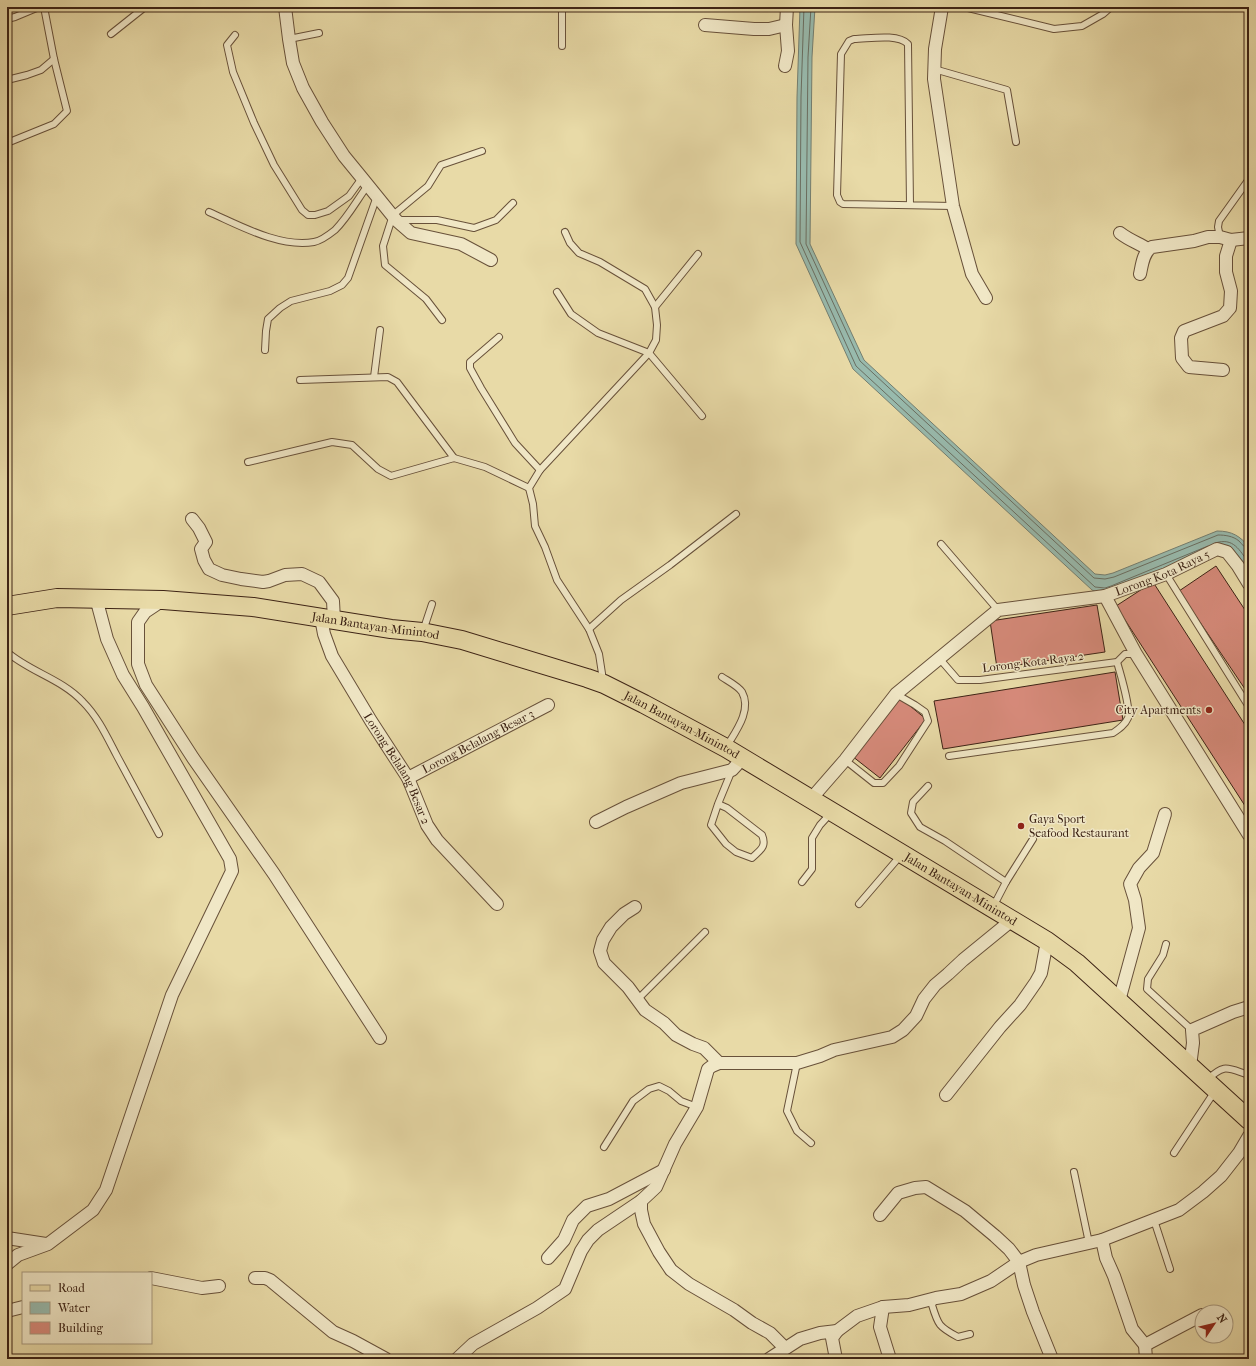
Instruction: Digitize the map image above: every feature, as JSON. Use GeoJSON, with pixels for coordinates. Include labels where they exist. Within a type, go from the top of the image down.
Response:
{"type":"FeatureCollection","features":[{"type":"Feature","properties":{"kind":"main road","name":"Jalan Bantayan-Minintod"},"geometry":{"type":"LineString","coordinates":[[7,606],[57,598],[96,598],[163,600],[253,607],[422,632],[462,640],[604,684],[726,748],[737,764],[811,799],[1047,941],[1077,963],[1249,1120]]}},
{"type":"Feature","properties":{"kind":"street"},"geometry":{"type":"LineString","coordinates":[[286,7],[289,39],[294,63],[303,88],[337,144],[376,196],[394,217],[411,233],[461,244],[491,260]]}},
{"type":"Feature","properties":{"kind":"street"},"geometry":{"type":"LineString","coordinates":[[785,66],[788,51],[786,25],[787,7]]}},
{"type":"Feature","properties":{"kind":"street"},"geometry":{"type":"LineString","coordinates":[[942,7],[935,49],[934,79],[954,206],[972,274],[986,298]]}},
{"type":"Feature","properties":{"kind":"street"},"geometry":{"type":"LineString","coordinates":[[705,25],[769,29],[786,25]]}},
{"type":"Feature","properties":{"kind":"street"},"geometry":{"type":"LineString","coordinates":[[1120,234],[1130,241],[1140,244],[1148,250]]}},
{"type":"Feature","properties":{"kind":"street"},"geometry":{"type":"LineString","coordinates":[[1140,274],[1148,250],[1152,247],[1194,241],[1208,237],[1225,239],[1249,238]]}},
{"type":"Feature","properties":{"kind":"street"},"geometry":{"type":"LineString","coordinates":[[1223,370],[1189,367],[1182,358],[1181,338],[1184,331],[1223,316],[1230,308],[1231,291],[1226,272],[1225,239]]}},
{"type":"Feature","properties":{"kind":"street","name":"Lorong Belalang Besar 2"},"geometry":{"type":"LineString","coordinates":[[192,519],[199,528],[206,542],[201,549],[204,560],[209,568],[222,575],[263,582],[285,575],[302,574],[319,582],[334,601],[324,634],[332,656],[371,721],[408,778],[427,825],[437,840],[497,904]]}},
{"type":"Feature","properties":{"kind":"street","name":"Lorong Kota Raya 5"},"geometry":{"type":"LineString","coordinates":[[998,610],[1105,596],[1166,574],[1217,549],[1227,552],[1249,584]]}},
{"type":"Feature","properties":{"kind":"street"},"geometry":{"type":"LineString","coordinates":[[1105,596],[1136,654],[1249,835]]}},
{"type":"Feature","properties":{"kind":"street"},"geometry":{"type":"LineString","coordinates":[[7,1264],[18,1255],[48,1244],[93,1210],[106,1190],[172,996],[232,871],[230,859],[144,707],[123,675],[107,639],[96,598]]}},
{"type":"Feature","properties":{"kind":"street"},"geometry":{"type":"LineString","coordinates":[[163,600],[145,612],[138,622],[138,664],[146,685],[193,758],[274,874],[380,1038]]}},
{"type":"Feature","properties":{"kind":"street"},"geometry":{"type":"LineString","coordinates":[[811,799],[845,760],[896,694],[998,610]]}},
{"type":"Feature","properties":{"kind":"street","name":"Lorong Belalang Besar 3"},"geometry":{"type":"LineString","coordinates":[[408,778],[548,705]]}},
{"type":"Feature","properties":{"kind":"street"},"geometry":{"type":"LineString","coordinates":[[596,822],[681,783],[737,764]]}},
{"type":"Feature","properties":{"kind":"street"},"geometry":{"type":"LineString","coordinates":[[1118,1001],[1139,928],[1135,900],[1130,884],[1139,868],[1153,853],[1164,814]]}},
{"type":"Feature","properties":{"kind":"street"},"geometry":{"type":"LineString","coordinates":[[635,907],[624,914],[611,927],[603,940],[600,951],[604,963],[628,987],[645,1010],[664,1023],[676,1035],[704,1048],[719,1063]]}},
{"type":"Feature","properties":{"kind":"street"},"geometry":{"type":"LineString","coordinates":[[457,1359],[472,1344],[537,1308],[565,1289],[581,1251],[588,1240],[598,1230],[641,1202],[656,1187],[682,1131],[697,1107],[708,1069],[719,1063],[797,1063],[849,1046],[892,1038],[916,1016],[924,999],[935,985],[1012,920]]}},
{"type":"Feature","properties":{"kind":"street"},"geometry":{"type":"LineString","coordinates":[[946,1095],[1000,1027],[1020,1005],[1036,982],[1041,973],[1047,941]]}},
{"type":"Feature","properties":{"kind":"street"},"geometry":{"type":"LineString","coordinates":[[1190,1066],[1193,1044],[1192,1030],[1233,1012],[1249,1008]]}},
{"type":"Feature","properties":{"kind":"street"},"geometry":{"type":"LineString","coordinates":[[836,1359],[832,1338],[838,1331],[857,1316],[883,1307],[909,1305],[936,1298],[962,1294],[991,1281],[1019,1262],[1036,1254],[1102,1240],[1180,1210],[1204,1192],[1221,1176],[1235,1159],[1249,1136]]}},
{"type":"Feature","properties":{"kind":"street"},"geometry":{"type":"LineString","coordinates":[[548,1258],[564,1240],[573,1220],[587,1206],[615,1196],[664,1170]]}},
{"type":"Feature","properties":{"kind":"street"},"geometry":{"type":"LineString","coordinates":[[880,1214],[898,1193],[915,1188],[926,1187],[965,1211],[995,1236],[1009,1249],[1019,1262],[1024,1285],[1033,1312],[1052,1359]]}},
{"type":"Feature","properties":{"kind":"street"},"geometry":{"type":"LineString","coordinates":[[641,1202],[640,1210],[644,1224],[659,1252],[671,1270],[689,1284],[770,1333],[785,1348]]}},
{"type":"Feature","properties":{"kind":"street"},"geometry":{"type":"LineString","coordinates":[[7,1238],[48,1244]]}},
{"type":"Feature","properties":{"kind":"street"},"geometry":{"type":"LineString","coordinates":[[1102,1240],[1106,1258],[1114,1276],[1132,1329],[1145,1344],[1146,1359]]}},
{"type":"Feature","properties":{"kind":"street"},"geometry":{"type":"LineString","coordinates":[[152,1278],[202,1288],[219,1286]]}},
{"type":"Feature","properties":{"kind":"street"},"geometry":{"type":"LineString","coordinates":[[255,1278],[265,1278],[270,1280],[333,1332],[386,1359]]}},
{"type":"Feature","properties":{"kind":"street"},"geometry":{"type":"LineString","coordinates":[[7,1309],[11,1310],[22,1307]]}},
{"type":"Feature","properties":{"kind":"street"},"geometry":{"type":"LineString","coordinates":[[883,1307],[880,1327],[890,1359]]}},
{"type":"Feature","properties":{"kind":"street"},"geometry":{"type":"LineString","coordinates":[[1145,1344],[1194,1319]]}},
{"type":"Feature","properties":{"kind":"street"},"geometry":{"type":"LineString","coordinates":[[769,1359],[800,1339],[810,1335],[838,1331]]}},
{"type":"Feature","properties":{"kind":"lane"},"geometry":{"type":"LineString","coordinates":[[7,19],[39,7]]}},
{"type":"Feature","properties":{"kind":"lane"},"geometry":{"type":"LineString","coordinates":[[7,143],[54,124],[67,111],[54,59],[44,7]]}},
{"type":"Feature","properties":{"kind":"lane"},"geometry":{"type":"LineString","coordinates":[[110,34],[145,7]]}},
{"type":"Feature","properties":{"kind":"lane"},"geometry":{"type":"LineString","coordinates":[[562,7],[562,46]]}},
{"type":"Feature","properties":{"kind":"lane"},"geometry":{"type":"LineString","coordinates":[[964,7],[1054,29],[1082,26],[1103,14],[1111,7]]}},
{"type":"Feature","properties":{"kind":"lane"},"geometry":{"type":"LineString","coordinates":[[289,39],[319,33]]}},
{"type":"Feature","properties":{"kind":"lane"},"geometry":{"type":"LineString","coordinates":[[235,35],[227,45],[233,72],[254,123],[274,165],[302,210],[308,215],[315,215],[328,211],[349,196],[365,181]]}},
{"type":"Feature","properties":{"kind":"lane"},"geometry":{"type":"LineString","coordinates":[[910,205],[908,44],[904,40],[896,38],[854,39],[850,41],[841,54],[838,199],[843,204],[954,206]]}},
{"type":"Feature","properties":{"kind":"lane"},"geometry":{"type":"LineString","coordinates":[[7,80],[41,70],[54,59]]}},
{"type":"Feature","properties":{"kind":"lane"},"geometry":{"type":"LineString","coordinates":[[934,69],[1008,90],[1016,142]]}},
{"type":"Feature","properties":{"kind":"lane"},"geometry":{"type":"LineString","coordinates":[[442,320],[426,299],[385,265],[383,246],[394,217],[428,186],[441,165],[482,151]]}},
{"type":"Feature","properties":{"kind":"lane"},"geometry":{"type":"LineString","coordinates":[[1225,239],[1218,227],[1219,221],[1249,179]]}},
{"type":"Feature","properties":{"kind":"lane"},"geometry":{"type":"LineString","coordinates":[[209,212],[266,237],[295,243],[315,242],[334,231],[349,213],[365,181]]}},
{"type":"Feature","properties":{"kind":"lane"},"geometry":{"type":"LineString","coordinates":[[265,350],[268,319],[280,308],[291,300],[330,292],[342,285],[348,278],[376,196]]}},
{"type":"Feature","properties":{"kind":"lane"},"geometry":{"type":"LineString","coordinates":[[394,217],[437,220],[474,228],[496,220],[513,203]]}},
{"type":"Feature","properties":{"kind":"lane"},"geometry":{"type":"LineString","coordinates":[[528,488],[540,470],[649,353],[656,340],[658,325],[655,307],[645,289],[600,262],[579,253],[570,243],[565,232]]}},
{"type":"Feature","properties":{"kind":"lane"},"geometry":{"type":"LineString","coordinates":[[655,307],[698,254]]}},
{"type":"Feature","properties":{"kind":"lane"},"geometry":{"type":"LineString","coordinates":[[558,292],[571,314],[598,333],[649,353],[702,416]]}},
{"type":"Feature","properties":{"kind":"lane"},"geometry":{"type":"LineString","coordinates":[[374,377],[380,330]]}},
{"type":"Feature","properties":{"kind":"lane"},"geometry":{"type":"LineString","coordinates":[[499,337],[470,362],[470,368],[516,443],[540,470]]}},
{"type":"Feature","properties":{"kind":"lane"},"geometry":{"type":"LineString","coordinates":[[300,380],[388,377],[397,382],[454,458]]}},
{"type":"Feature","properties":{"kind":"lane"},"geometry":{"type":"LineString","coordinates":[[248,462],[332,442],[352,445],[378,469],[391,476],[454,458],[485,467],[528,488],[533,504],[535,526],[545,547],[557,580],[589,629],[599,654],[604,684]]}},
{"type":"Feature","properties":{"kind":"lane"},"geometry":{"type":"LineString","coordinates":[[589,629],[621,600],[670,565],[736,514]]}},
{"type":"Feature","properties":{"kind":"lane"},"geometry":{"type":"LineString","coordinates":[[941,544],[998,610]]}},
{"type":"Feature","properties":{"kind":"lane"},"geometry":{"type":"LineString","coordinates":[[1166,574],[1249,707]]}},
{"type":"Feature","properties":{"kind":"lane"},"geometry":{"type":"LineString","coordinates":[[422,632],[432,604]]}},
{"type":"Feature","properties":{"kind":"lane"},"geometry":{"type":"LineString","coordinates":[[7,652],[13,657],[58,682],[83,702],[100,724],[159,834]]}},
{"type":"Feature","properties":{"kind":"lane","name":"Lorong Kota Raya 2"},"geometry":{"type":"LineString","coordinates":[[938,658],[958,680],[980,680],[1117,662],[1125,654],[1136,654]]}},
{"type":"Feature","properties":{"kind":"lane"},"geometry":{"type":"LineString","coordinates":[[949,756],[1113,733],[1124,725],[1129,716],[1123,683],[1117,662]]}},
{"type":"Feature","properties":{"kind":"lane"},"geometry":{"type":"LineString","coordinates":[[722,677],[742,691],[745,702],[744,716],[726,748]]}},
{"type":"Feature","properties":{"kind":"lane"},"geometry":{"type":"LineString","coordinates":[[845,760],[874,783],[883,783],[899,766],[928,721],[924,712],[896,694]]}},
{"type":"Feature","properties":{"kind":"lane"},"geometry":{"type":"LineString","coordinates":[[718,804],[727,808],[762,835],[764,841],[762,848],[752,858],[736,852],[726,844],[711,825],[718,804],[737,764]]}},
{"type":"Feature","properties":{"kind":"lane"},"geometry":{"type":"LineString","coordinates":[[928,786],[914,802],[911,813],[920,827],[945,841],[1006,882]]}},
{"type":"Feature","properties":{"kind":"lane"},"geometry":{"type":"LineString","coordinates":[[802,882],[812,869],[812,838],[820,825],[832,812]]}},
{"type":"Feature","properties":{"kind":"lane"},"geometry":{"type":"LineString","coordinates":[[992,908],[1006,882],[1033,839]]}},
{"type":"Feature","properties":{"kind":"lane"},"geometry":{"type":"LineString","coordinates":[[859,904],[902,854]]}},
{"type":"Feature","properties":{"kind":"lane"},"geometry":{"type":"LineString","coordinates":[[637,1000],[705,932]]}},
{"type":"Feature","properties":{"kind":"lane"},"geometry":{"type":"LineString","coordinates":[[1166,944],[1163,955],[1148,979],[1147,989],[1192,1030]]}},
{"type":"Feature","properties":{"kind":"lane"},"geometry":{"type":"LineString","coordinates":[[797,1063],[787,1111],[797,1131],[811,1143]]}},
{"type":"Feature","properties":{"kind":"lane"},"geometry":{"type":"LineString","coordinates":[[1174,1153],[1211,1085],[1218,1069],[1229,1068],[1249,1075]]}},
{"type":"Feature","properties":{"kind":"lane"},"geometry":{"type":"LineString","coordinates":[[604,1147],[633,1101],[649,1089],[659,1086],[681,1101],[697,1107]]}},
{"type":"Feature","properties":{"kind":"lane"},"geometry":{"type":"LineString","coordinates":[[1074,1172],[1089,1243]]}},
{"type":"Feature","properties":{"kind":"lane"},"geometry":{"type":"LineString","coordinates":[[1154,1220],[1170,1269]]}},
{"type":"Feature","properties":{"kind":"lane"},"geometry":{"type":"LineString","coordinates":[[936,1298],[932,1305],[937,1319],[944,1330],[958,1337],[970,1334]]}},
{"type":"Feature","properties":{"kind":"water"},"geometry":{"type":"Polygon","coordinates":[[[800,7],[815,7],[812,57],[810,244],[864,360],[1095,574],[1105,575],[1113,573],[1217,531],[1235,535],[1249,547],[1249,569],[1231,547],[1222,545],[1112,590],[1097,592],[1092,590],[853,369],[796,244],[797,97],[800,7]]]}},
{"type":"Feature","properties":{"kind":"building"},"geometry":{"type":"Polygon","coordinates":[[[1216,566],[1249,616],[1249,695],[1179,591],[1216,566]]]}},
{"type":"Feature","properties":{"kind":"building","name":"City Apartments"},"geometry":{"type":"Polygon","coordinates":[[[1153,582],[1249,731],[1249,812],[1116,606],[1153,582]]]}},
{"type":"Feature","properties":{"kind":"building"},"geometry":{"type":"Polygon","coordinates":[[[1097,605],[1105,652],[997,668],[990,621],[1097,605]]]}},
{"type":"Feature","properties":{"kind":"building","name":"City Apartments"},"geometry":{"type":"Polygon","coordinates":[[[1115,672],[1123,720],[943,749],[934,701],[1115,672]]]}},
{"type":"Feature","properties":{"kind":"building"},"geometry":{"type":"Polygon","coordinates":[[[899,697],[926,719],[880,778],[852,756],[899,697]]]}},
{"type":"Feature","properties":{"kind":"place","name":"City Apartments"},"geometry":{"type":"Point","coordinates":[1209,710]}},
{"type":"Feature","properties":{"kind":"place","name":"Gaya Sport Seafood Restaurant"},"geometry":{"type":"Point","coordinates":[1021,826]}}]}
